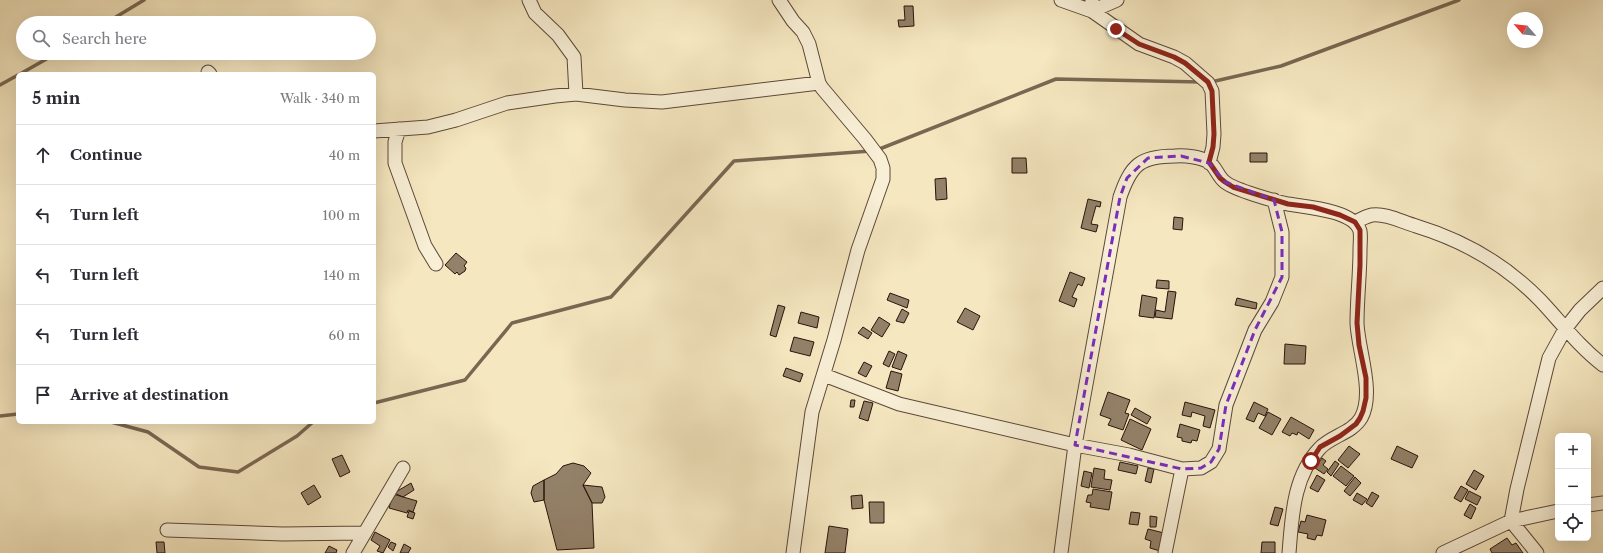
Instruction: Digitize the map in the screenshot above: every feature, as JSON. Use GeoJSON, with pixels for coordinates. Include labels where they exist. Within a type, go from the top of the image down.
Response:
{"type":"FeatureCollection","features":[{"type":"Feature","properties":{"kind":"street"},"geometry":{"type":"LineString","coordinates":[[529,0],[535,14],[558,35],[574,57],[576,94]]}},
{"type":"Feature","properties":{"kind":"street"},"geometry":{"type":"LineString","coordinates":[[780,0],[803,32],[809,44],[819,83],[866,139],[880,159],[883,168],[882,179],[858,250],[824,375],[812,412],[793,553]]}},
{"type":"Feature","properties":{"kind":"street"},"geometry":{"type":"LineString","coordinates":[[1061,0],[1092,6],[1117,0]]}},
{"type":"Feature","properties":{"kind":"street"},"geometry":{"type":"LineString","coordinates":[[1092,6],[1139,44],[1174,57],[1185,63],[1208,82],[1212,91],[1214,134],[1213,147],[1209,162]]}},
{"type":"Feature","properties":{"kind":"street"},"geometry":{"type":"LineString","coordinates":[[376,131],[428,127],[449,122],[507,103],[576,94],[625,100],[662,102],[819,83]]}},
{"type":"Feature","properties":{"kind":"street"},"geometry":{"type":"LineString","coordinates":[[399,129],[395,142],[395,163],[425,246],[436,264]]}},
{"type":"Feature","properties":{"kind":"street"},"geometry":{"type":"LineString","coordinates":[[1061,553],[1075,445],[1120,197],[1127,178],[1136,166],[1148,158],[1161,156],[1181,156],[1197,158],[1209,162],[1225,182],[1233,187],[1288,204],[1313,207],[1340,215],[1355,222],[1360,230],[1357,323],[1359,345],[1366,378],[1365,404],[1356,424],[1340,436],[1320,447],[1299,482],[1292,510],[1289,553]]}},
{"type":"Feature","properties":{"kind":"street"},"geometry":{"type":"LineString","coordinates":[[824,375],[899,404],[1075,445],[1129,455],[1182,469],[1201,468],[1212,462],[1219,449],[1226,405],[1255,330],[1272,302],[1282,277],[1282,232],[1274,200]]}},
{"type":"Feature","properties":{"kind":"street"},"geometry":{"type":"LineString","coordinates":[[1355,222],[1371,215],[1385,216],[1442,235],[1475,250],[1527,288],[1540,300],[1565,329],[1603,365]]}},
{"type":"Feature","properties":{"kind":"street"},"geometry":{"type":"LineString","coordinates":[[1537,553],[1511,521],[1517,489],[1549,358],[1565,329],[1580,310],[1603,288]]}},
{"type":"Feature","properties":{"kind":"street"},"geometry":{"type":"LineString","coordinates":[[353,553],[363,533],[403,468]]}},
{"type":"Feature","properties":{"kind":"street"},"geometry":{"type":"LineString","coordinates":[[1165,553],[1182,469]]}},
{"type":"Feature","properties":{"kind":"street"},"geometry":{"type":"LineString","coordinates":[[1591,504],[1603,502]]}},
{"type":"Feature","properties":{"kind":"street"},"geometry":{"type":"LineString","coordinates":[[1443,553],[1511,521],[1555,512]]}},
{"type":"Feature","properties":{"kind":"street"},"geometry":{"type":"LineString","coordinates":[[167,530],[283,534],[363,533]]}},
{"type":"Feature","properties":{"kind":"highlighted area"},"geometry":{"type":"Polygon","coordinates":[[[1181,156],[1209,163],[1225,182],[1274,200],[1282,232],[1282,277],[1255,330],[1226,405],[1219,449],[1211,462],[1201,468],[1182,469],[1075,445],[1120,197],[1127,178],[1148,158],[1181,156]]]}},
{"type":"Feature","properties":{"kind":"building"},"geometry":{"type":"Polygon","coordinates":[[[904,6],[913,6],[914,26],[899,27],[898,20],[905,20],[904,6]]]}},
{"type":"Feature","properties":{"kind":"building"},"geometry":{"type":"Polygon","coordinates":[[[1250,153],[1267,153],[1267,162],[1250,162],[1250,153]]]}},
{"type":"Feature","properties":{"kind":"building"},"geometry":{"type":"Polygon","coordinates":[[[1012,158],[1026,158],[1027,173],[1012,173],[1012,158]]]}},
{"type":"Feature","properties":{"kind":"building"},"geometry":{"type":"Polygon","coordinates":[[[946,178],[947,199],[936,200],[935,179],[946,178]]]}},
{"type":"Feature","properties":{"kind":"building"},"geometry":{"type":"Polygon","coordinates":[[[1088,199],[1101,202],[1100,207],[1096,206],[1091,224],[1098,225],[1096,232],[1081,228],[1088,199]]]}},
{"type":"Feature","properties":{"kind":"building"},"geometry":{"type":"Polygon","coordinates":[[[1174,217],[1183,218],[1182,230],[1173,229],[1174,217]]]}},
{"type":"Feature","properties":{"kind":"building"},"geometry":{"type":"Polygon","coordinates":[[[456,253],[467,262],[464,266],[466,268],[465,271],[459,275],[457,272],[455,274],[445,265],[456,253]]]}},
{"type":"Feature","properties":{"kind":"building"},"geometry":{"type":"Polygon","coordinates":[[[1070,272],[1085,278],[1082,286],[1078,284],[1072,297],[1077,299],[1074,307],[1059,301],[1070,272]]]}},
{"type":"Feature","properties":{"kind":"building"},"geometry":{"type":"Polygon","coordinates":[[[1157,280],[1169,281],[1169,289],[1156,288],[1157,280]]]}},
{"type":"Feature","properties":{"kind":"building"},"geometry":{"type":"Polygon","coordinates":[[[1168,291],[1176,292],[1172,319],[1155,317],[1156,310],[1165,312],[1168,291]]]}},
{"type":"Feature","properties":{"kind":"building"},"geometry":{"type":"Polygon","coordinates":[[[890,293],[909,300],[907,308],[887,300],[890,293]]]}},
{"type":"Feature","properties":{"kind":"building"},"geometry":{"type":"Polygon","coordinates":[[[1142,295],[1157,298],[1154,318],[1139,316],[1142,295]]]}},
{"type":"Feature","properties":{"kind":"building"},"geometry":{"type":"Polygon","coordinates":[[[1237,298],[1257,303],[1256,309],[1235,305],[1237,298]]]}},
{"type":"Feature","properties":{"kind":"building"},"geometry":{"type":"Polygon","coordinates":[[[778,305],[785,307],[776,337],[770,335],[778,305]]]}},
{"type":"Feature","properties":{"kind":"building"},"geometry":{"type":"Polygon","coordinates":[[[965,308],[980,316],[973,330],[957,322],[965,308]]]}},
{"type":"Feature","properties":{"kind":"building"},"geometry":{"type":"Polygon","coordinates":[[[902,309],[909,313],[904,323],[896,321],[902,309]]]}},
{"type":"Feature","properties":{"kind":"building"},"geometry":{"type":"Polygon","coordinates":[[[801,312],[819,317],[817,328],[798,323],[801,312]]]}},
{"type":"Feature","properties":{"kind":"building"},"geometry":{"type":"Polygon","coordinates":[[[879,317],[890,324],[882,337],[871,330],[879,317]]]}},
{"type":"Feature","properties":{"kind":"building"},"geometry":{"type":"Polygon","coordinates":[[[863,327],[872,333],[868,339],[858,333],[863,327]]]}},
{"type":"Feature","properties":{"kind":"building"},"geometry":{"type":"Polygon","coordinates":[[[794,337],[814,342],[810,356],[790,351],[794,337]]]}},
{"type":"Feature","properties":{"kind":"building"},"geometry":{"type":"Polygon","coordinates":[[[1285,344],[1306,346],[1305,364],[1284,364],[1285,344]]]}},
{"type":"Feature","properties":{"kind":"building"},"geometry":{"type":"Polygon","coordinates":[[[889,351],[895,354],[889,367],[883,364],[889,351]]]}},
{"type":"Feature","properties":{"kind":"building"},"geometry":{"type":"Polygon","coordinates":[[[898,351],[907,355],[901,370],[892,367],[898,351]]]}},
{"type":"Feature","properties":{"kind":"building"},"geometry":{"type":"Polygon","coordinates":[[[864,362],[872,366],[866,377],[858,373],[864,362]]]}},
{"type":"Feature","properties":{"kind":"building"},"geometry":{"type":"Polygon","coordinates":[[[786,368],[803,374],[800,382],[783,376],[786,368]]]}},
{"type":"Feature","properties":{"kind":"building"},"geometry":{"type":"Polygon","coordinates":[[[891,371],[902,374],[898,391],[886,388],[891,371]]]}},
{"type":"Feature","properties":{"kind":"building"},"geometry":{"type":"Polygon","coordinates":[[[1108,392],[1130,400],[1125,413],[1129,414],[1123,430],[1108,425],[1111,419],[1100,415],[1108,392]]]}},
{"type":"Feature","properties":{"kind":"building"},"geometry":{"type":"Polygon","coordinates":[[[851,400],[855,400],[854,407],[850,407],[851,400]]]}},
{"type":"Feature","properties":{"kind":"building"},"geometry":{"type":"Polygon","coordinates":[[[864,401],[873,403],[868,421],[859,418],[864,401]]]}},
{"type":"Feature","properties":{"kind":"building"},"geometry":{"type":"Polygon","coordinates":[[[1185,402],[1215,410],[1210,428],[1203,426],[1205,416],[1192,412],[1191,417],[1182,415],[1185,402]]]}},
{"type":"Feature","properties":{"kind":"building"},"geometry":{"type":"Polygon","coordinates":[[[1254,402],[1268,409],[1265,416],[1258,413],[1254,422],[1246,419],[1254,402]]]}},
{"type":"Feature","properties":{"kind":"building"},"geometry":{"type":"Polygon","coordinates":[[[1135,408],[1151,417],[1147,424],[1131,415],[1135,408]]]}},
{"type":"Feature","properties":{"kind":"building"},"geometry":{"type":"Polygon","coordinates":[[[1268,412],[1281,419],[1272,435],[1259,428],[1268,412]]]}},
{"type":"Feature","properties":{"kind":"building"},"geometry":{"type":"Polygon","coordinates":[[[1291,417],[1314,430],[1309,439],[1298,432],[1297,435],[1292,433],[1290,436],[1282,432],[1291,417]]]}},
{"type":"Feature","properties":{"kind":"building"},"geometry":{"type":"Polygon","coordinates":[[[1130,419],[1151,429],[1142,450],[1121,440],[1130,419]]]}},
{"type":"Feature","properties":{"kind":"building"},"geometry":{"type":"Polygon","coordinates":[[[1180,424],[1200,430],[1197,441],[1192,440],[1191,443],[1182,441],[1182,438],[1177,437],[1180,424]]]}},
{"type":"Feature","properties":{"kind":"building"},"geometry":{"type":"Polygon","coordinates":[[[1349,446],[1360,454],[1348,468],[1338,460],[1349,446]]]}},
{"type":"Feature","properties":{"kind":"building"},"geometry":{"type":"Polygon","coordinates":[[[1397,446],[1418,456],[1412,468],[1391,459],[1397,446]]]}},
{"type":"Feature","properties":{"kind":"building"},"geometry":{"type":"Polygon","coordinates":[[[342,455],[350,472],[340,477],[332,459],[342,455]]]}},
{"type":"Feature","properties":{"kind":"building"},"geometry":{"type":"Polygon","coordinates":[[[1322,458],[1326,461],[1323,465],[1328,469],[1324,474],[1315,468],[1322,458]]]}},
{"type":"Feature","properties":{"kind":"building"},"geometry":{"type":"Polygon","coordinates":[[[1335,461],[1339,464],[1331,476],[1327,472],[1335,461]]]}},
{"type":"Feature","properties":{"kind":"building"},"geometry":{"type":"Polygon","coordinates":[[[1120,462],[1138,466],[1136,474],[1118,470],[1120,462]]]}},
{"type":"Feature","properties":{"kind":"building"},"geometry":{"type":"Polygon","coordinates":[[[573,463],[584,466],[591,473],[583,485],[592,503],[594,548],[557,550],[544,500],[544,480],[556,474],[563,466],[573,463]]]}},
{"type":"Feature","properties":{"kind":"building"},"geometry":{"type":"Polygon","coordinates":[[[1341,466],[1354,476],[1346,486],[1333,476],[1341,466]]]}},
{"type":"Feature","properties":{"kind":"building"},"geometry":{"type":"Polygon","coordinates":[[[1094,468],[1105,470],[1104,479],[1112,480],[1110,490],[1091,487],[1094,468]]]}},
{"type":"Feature","properties":{"kind":"building"},"geometry":{"type":"Polygon","coordinates":[[[1148,468],[1154,469],[1151,483],[1145,481],[1148,468]]]}},
{"type":"Feature","properties":{"kind":"building"},"geometry":{"type":"Polygon","coordinates":[[[1474,470],[1484,476],[1476,490],[1466,484],[1474,470]]]}},
{"type":"Feature","properties":{"kind":"building"},"geometry":{"type":"Polygon","coordinates":[[[1084,471],[1092,473],[1089,488],[1081,486],[1084,471]]]}},
{"type":"Feature","properties":{"kind":"building"},"geometry":{"type":"Polygon","coordinates":[[[1317,475],[1325,480],[1318,492],[1310,488],[1317,475]]]}},
{"type":"Feature","properties":{"kind":"building"},"geometry":{"type":"Polygon","coordinates":[[[1355,477],[1361,483],[1350,496],[1344,491],[1355,477]]]}},
{"type":"Feature","properties":{"kind":"building"},"geometry":{"type":"Polygon","coordinates":[[[544,480],[544,500],[534,502],[531,493],[533,486],[544,480]]]}},
{"type":"Feature","properties":{"kind":"building"},"geometry":{"type":"Polygon","coordinates":[[[411,483],[414,490],[403,497],[394,493],[411,483]]]}},
{"type":"Feature","properties":{"kind":"building"},"geometry":{"type":"Polygon","coordinates":[[[314,485],[321,497],[308,505],[301,493],[314,485]]]}},
{"type":"Feature","properties":{"kind":"building"},"geometry":{"type":"Polygon","coordinates":[[[583,485],[602,487],[605,497],[602,503],[592,503],[583,485]]]}},
{"type":"Feature","properties":{"kind":"building"},"geometry":{"type":"Polygon","coordinates":[[[1461,486],[1468,490],[1461,502],[1454,498],[1461,486]]]}},
{"type":"Feature","properties":{"kind":"building"},"geometry":{"type":"Polygon","coordinates":[[[1093,489],[1112,492],[1109,510],[1090,507],[1091,503],[1086,502],[1088,495],[1092,495],[1093,489]]]}},
{"type":"Feature","properties":{"kind":"building"},"geometry":{"type":"Polygon","coordinates":[[[1469,491],[1481,497],[1477,505],[1465,499],[1469,491]]]}},
{"type":"Feature","properties":{"kind":"building"},"geometry":{"type":"Polygon","coordinates":[[[1372,492],[1379,496],[1372,507],[1366,503],[1372,492]]]}},
{"type":"Feature","properties":{"kind":"building"},"geometry":{"type":"Polygon","coordinates":[[[1357,493],[1367,499],[1362,505],[1353,500],[1357,493]]]}},
{"type":"Feature","properties":{"kind":"building"},"geometry":{"type":"Polygon","coordinates":[[[393,494],[417,501],[413,512],[408,510],[407,513],[389,508],[393,494]]]}},
{"type":"Feature","properties":{"kind":"building"},"geometry":{"type":"Polygon","coordinates":[[[862,495],[863,508],[852,509],[851,496],[862,495]]]}},
{"type":"Feature","properties":{"kind":"building"},"geometry":{"type":"Polygon","coordinates":[[[869,502],[884,502],[884,523],[870,523],[869,502]]]}},
{"type":"Feature","properties":{"kind":"building"},"geometry":{"type":"Polygon","coordinates":[[[1470,504],[1476,508],[1471,519],[1464,515],[1470,504]]]}},
{"type":"Feature","properties":{"kind":"building"},"geometry":{"type":"Polygon","coordinates":[[[1275,507],[1283,509],[1278,526],[1270,524],[1275,507]]]}},
{"type":"Feature","properties":{"kind":"building"},"geometry":{"type":"Polygon","coordinates":[[[409,511],[415,513],[413,519],[407,517],[409,511]]]}},
{"type":"Feature","properties":{"kind":"building"},"geometry":{"type":"Polygon","coordinates":[[[1131,512],[1140,513],[1138,525],[1129,524],[1131,512]]]}},
{"type":"Feature","properties":{"kind":"building"},"geometry":{"type":"Polygon","coordinates":[[[1307,515],[1326,520],[1322,536],[1317,535],[1315,540],[1307,538],[1308,534],[1298,532],[1301,521],[1305,522],[1307,515]]]}},
{"type":"Feature","properties":{"kind":"building"},"geometry":{"type":"Polygon","coordinates":[[[1150,516],[1157,517],[1156,527],[1150,527],[1150,516]]]}},
{"type":"Feature","properties":{"kind":"building"},"geometry":{"type":"Polygon","coordinates":[[[829,526],[848,529],[845,553],[825,553],[829,526]]]}},
{"type":"Feature","properties":{"kind":"building"},"geometry":{"type":"Polygon","coordinates":[[[1148,529],[1164,533],[1160,551],[1150,548],[1151,541],[1145,539],[1148,529]]]}},
{"type":"Feature","properties":{"kind":"building"},"geometry":{"type":"Polygon","coordinates":[[[375,532],[390,540],[383,553],[377,551],[380,546],[371,540],[375,532]]]}},
{"type":"Feature","properties":{"kind":"building"},"geometry":{"type":"Polygon","coordinates":[[[1507,538],[1512,545],[1516,543],[1523,553],[1492,553],[1490,549],[1507,538]]]}},
{"type":"Feature","properties":{"kind":"building"},"geometry":{"type":"Polygon","coordinates":[[[156,542],[164,542],[165,553],[157,553],[156,542]]]}},
{"type":"Feature","properties":{"kind":"building"},"geometry":{"type":"Polygon","coordinates":[[[391,542],[396,544],[393,551],[388,547],[391,542]]]}},
{"type":"Feature","properties":{"kind":"building"},"geometry":{"type":"Polygon","coordinates":[[[1262,542],[1275,542],[1275,553],[1261,553],[1262,542]]]}},
{"type":"Feature","properties":{"kind":"building"},"geometry":{"type":"Polygon","coordinates":[[[404,544],[411,548],[408,553],[400,553],[404,544]]]}},
{"type":"Feature","properties":{"kind":"building"},"geometry":{"type":"Polygon","coordinates":[[[329,546],[337,550],[336,553],[325,553],[329,546]]]}},
{"type":"Feature","properties":{"kind":"waterway"},"geometry":{"type":"LineString","coordinates":[[118,16],[144,0]]}},
{"type":"Feature","properties":{"kind":"waterway"},"geometry":{"type":"LineString","coordinates":[[1211,82],[1281,66],[1459,0]]}},
{"type":"Feature","properties":{"kind":"waterway"},"geometry":{"type":"LineString","coordinates":[[24,72],[45,60]]}},
{"type":"Feature","properties":{"kind":"waterway"},"geometry":{"type":"LineString","coordinates":[[0,85],[16,76]]}},
{"type":"Feature","properties":{"kind":"waterway"},"geometry":{"type":"LineString","coordinates":[[877,150],[1056,79],[1201,82]]}},
{"type":"Feature","properties":{"kind":"waterway"},"geometry":{"type":"LineString","coordinates":[[376,402],[465,380],[512,323],[611,297],[734,161],[871,151]]}},
{"type":"Feature","properties":{"kind":"waterway"},"geometry":{"type":"LineString","coordinates":[[0,416],[16,414]]}},
{"type":"Feature","properties":{"kind":"waterway"},"geometry":{"type":"LineString","coordinates":[[118,424],[148,432],[199,467],[238,472],[297,436],[311,424]]}},
{"type":"Feature","properties":{"kind":"route"},"geometry":{"type":"LineString","coordinates":[[1116,29],[1139,44],[1174,57],[1185,63],[1208,82],[1212,91],[1214,134],[1213,147],[1209,162],[1220,178],[1233,187],[1259,196],[1288,204],[1313,207],[1340,215],[1355,222],[1360,230],[1357,323],[1359,345],[1366,378],[1366,398],[1363,411],[1356,424],[1340,436],[1320,447],[1311,461]]}}]}
